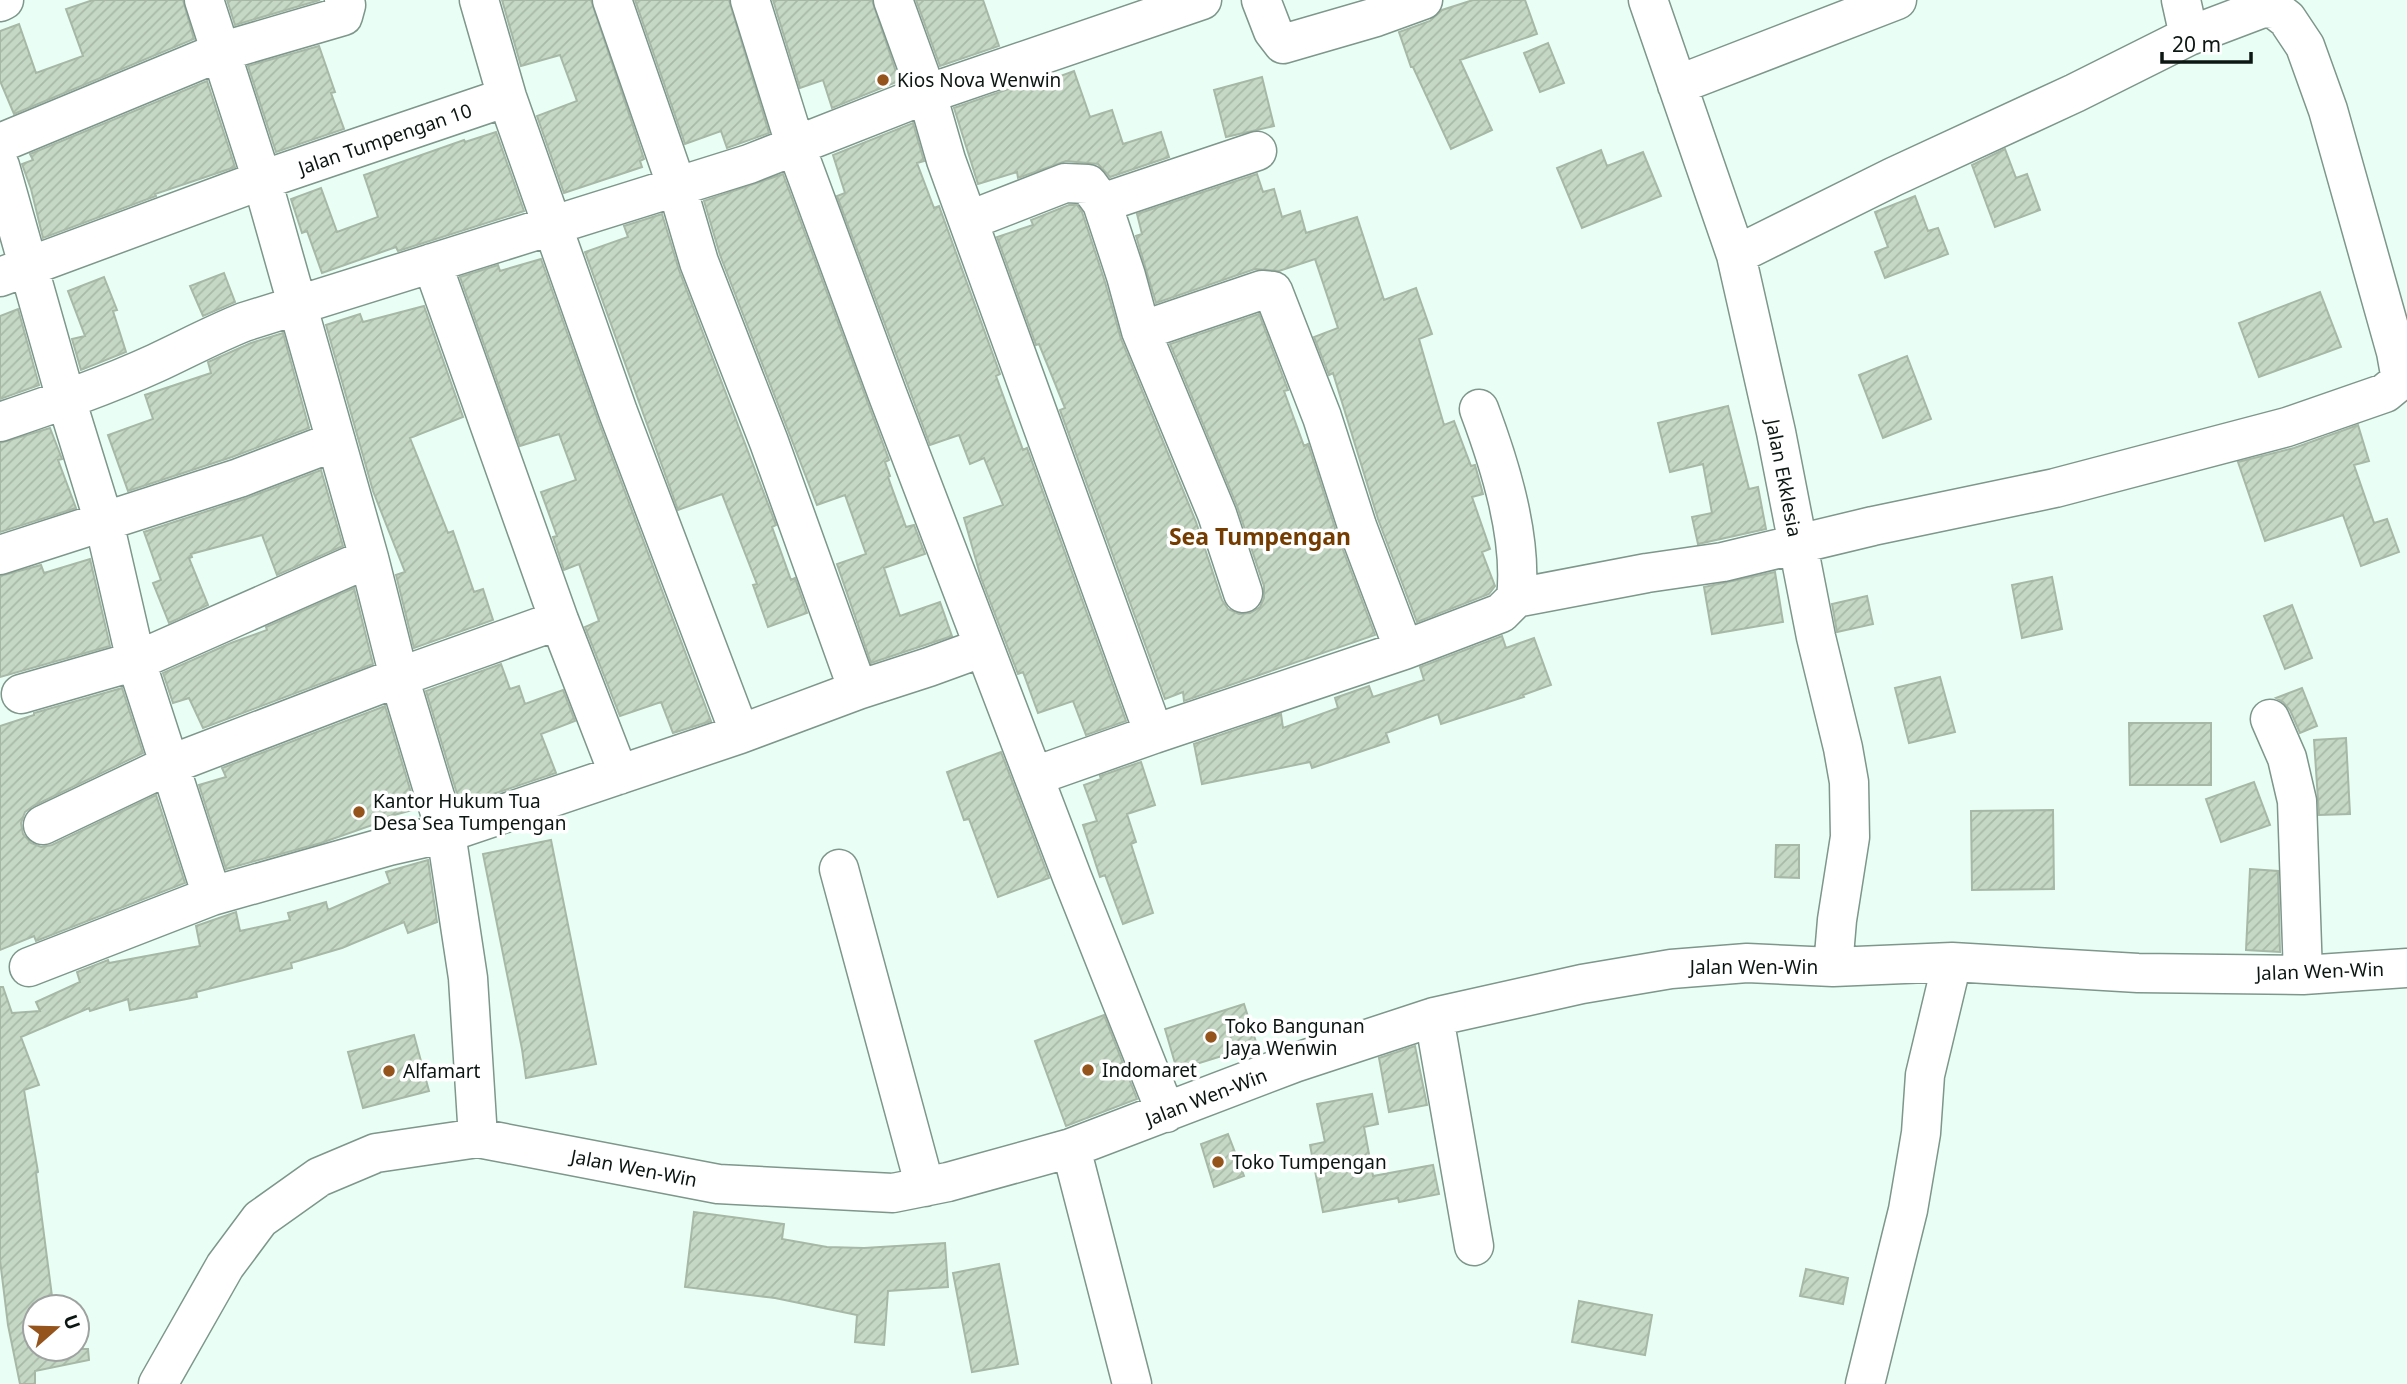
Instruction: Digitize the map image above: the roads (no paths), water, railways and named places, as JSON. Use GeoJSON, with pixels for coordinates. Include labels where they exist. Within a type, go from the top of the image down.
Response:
{"type":"FeatureCollection","features":[{"type":"Feature","properties":{"kind":"street"},"geometry":{"type":"LineString","coordinates":[[204,0],[262,180],[446,833],[468,978],[478,1138]]}},
{"type":"Feature","properties":{"kind":"street"},"geometry":{"type":"LineString","coordinates":[[0,142],[220,52],[343,16],[346,5],[344,0]]}},
{"type":"Feature","properties":{"kind":"street"},"geometry":{"type":"LineString","coordinates":[[479,0],[508,97],[618,412],[740,734]]}},
{"type":"Feature","properties":{"kind":"street"},"geometry":{"type":"LineString","coordinates":[[612,0],[677,187],[699,262],[769,442],[858,690]]}},
{"type":"Feature","properties":{"kind":"street"},"geometry":{"type":"LineString","coordinates":[[750,0],[795,144],[1072,877],[1166,1113]]}},
{"type":"Feature","properties":{"kind":"street"},"geometry":{"type":"LineString","coordinates":[[892,0],[927,94],[946,160],[970,220],[1153,734]]}},
{"type":"Feature","properties":{"kind":"street"},"geometry":{"type":"LineString","coordinates":[[0,422],[157,362],[213,335],[749,164],[927,94],[1202,0]]}},
{"type":"Feature","properties":{"kind":"street"},"geometry":{"type":"LineString","coordinates":[[1261,0],[1273,31],[1283,44],[1376,17],[1423,0]]}},
{"type":"Feature","properties":{"kind":"street","name":"Jalan Ekklesia"},"geometry":{"type":"LineString","coordinates":[[1648,0],[1736,255],[1776,432],[1816,637],[1843,748],[1849,782],[1850,837],[1837,920],[1833,967]]}},
{"type":"Feature","properties":{"kind":"street"},"geometry":{"type":"LineString","coordinates":[[1677,85],[1897,0]]}},
{"type":"Feature","properties":{"kind":"street"},"geometry":{"type":"LineString","coordinates":[[1035,776],[1405,650],[1501,613],[1517,598],[1647,573],[1723,562],[2055,488],[2287,427],[2385,393],[2401,380],[2396,352],[2328,110],[2305,46],[2287,19],[2274,9],[2263,8],[2185,18],[2075,93],[1894,177],[1736,255]]}},
{"type":"Feature","properties":{"kind":"street","name":"Jalan Tumpengan 10"},"geometry":{"type":"LineString","coordinates":[[15,272],[262,180],[508,97]]}},
{"type":"Feature","properties":{"kind":"street"},"geometry":{"type":"LineString","coordinates":[[1102,203],[1257,151]]}},
{"type":"Feature","properties":{"kind":"street"},"geometry":{"type":"LineString","coordinates":[[0,166],[15,272],[65,399],[104,522],[136,661],[212,896]]}},
{"type":"Feature","properties":{"kind":"street"},"geometry":{"type":"LineString","coordinates":[[970,220],[1065,183],[1088,184],[1102,203],[1141,331],[1217,514],[1243,593]]}},
{"type":"Feature","properties":{"kind":"street"},"geometry":{"type":"LineString","coordinates":[[432,263],[559,620],[619,775]]}},
{"type":"Feature","properties":{"kind":"street"},"geometry":{"type":"LineString","coordinates":[[1141,331],[1262,290],[1273,291],[1322,417],[1357,526],[1405,650]]}},
{"type":"Feature","properties":{"kind":"street"},"geometry":{"type":"LineString","coordinates":[[1479,410],[1497,463],[1511,526],[1519,579],[1517,598]]}},
{"type":"Feature","properties":{"kind":"street"},"geometry":{"type":"LineString","coordinates":[[0,555],[239,478],[336,440]]}},
{"type":"Feature","properties":{"kind":"street"},"geometry":{"type":"LineString","coordinates":[[20,694],[136,661],[369,558]]}},
{"type":"Feature","properties":{"kind":"street"},"geometry":{"type":"LineString","coordinates":[[43,825],[169,765],[559,620]]}},
{"type":"Feature","properties":{"kind":"street"},"geometry":{"type":"LineString","coordinates":[[29,967],[212,896],[389,846],[446,833],[740,734],[984,647]]}},
{"type":"Feature","properties":{"kind":"street"},"geometry":{"type":"LineString","coordinates":[[2270,719],[2287,758],[2297,801],[2303,975]]}},
{"type":"Feature","properties":{"kind":"street"},"geometry":{"type":"LineString","coordinates":[[839,869],[925,1187]]}},
{"type":"Feature","properties":{"kind":"street"},"geometry":{"type":"LineString","coordinates":[[1865,1384],[1908,1210],[1922,1133],[1925,1075],[1952,962]]}},
{"type":"Feature","properties":{"kind":"street","name":"Jalan Wen-Win"},"geometry":{"type":"LineString","coordinates":[[158,1384],[225,1266],[260,1219],[318,1177],[376,1153],[478,1138],[718,1184],[893,1193],[1071,1149],[1294,1063],[1434,1017],[1582,984],[1671,968],[1747,963],[1833,967],[1952,962],[2138,972],[2303,975],[2407,968]]}},
{"type":"Feature","properties":{"kind":"street"},"geometry":{"type":"LineString","coordinates":[[1434,1017],[1474,1246]]}},
{"type":"Feature","properties":{"kind":"street"},"geometry":{"type":"LineString","coordinates":[[1071,1149],[1132,1384]]}},
{"type":"Feature","properties":{"kind":"place","name":"Kios Nova Wenwin"},"geometry":{"type":"Point","coordinates":[883,80]}},
{"type":"Feature","properties":{"kind":"place","name":"Kantor Hukum Tua Desa Sea Tumpengan"},"geometry":{"type":"Point","coordinates":[359,812]}},
{"type":"Feature","properties":{"kind":"place","name":"Toko Bangunan Jaya Wenwin"},"geometry":{"type":"Point","coordinates":[1211,1037]}},
{"type":"Feature","properties":{"kind":"place","name":"Indomaret"},"geometry":{"type":"Point","coordinates":[1088,1070]}},
{"type":"Feature","properties":{"kind":"place","name":"Alfamart"},"geometry":{"type":"Point","coordinates":[389,1071]}},
{"type":"Feature","properties":{"kind":"place","name":"Toko Tumpengan"},"geometry":{"type":"Point","coordinates":[1218,1162]}},
{"type":"Feature","properties":{"kind":"district","name":"Sea Tumpengan"},"geometry":{"type":"Point","coordinates":[1260,537]}}]}
